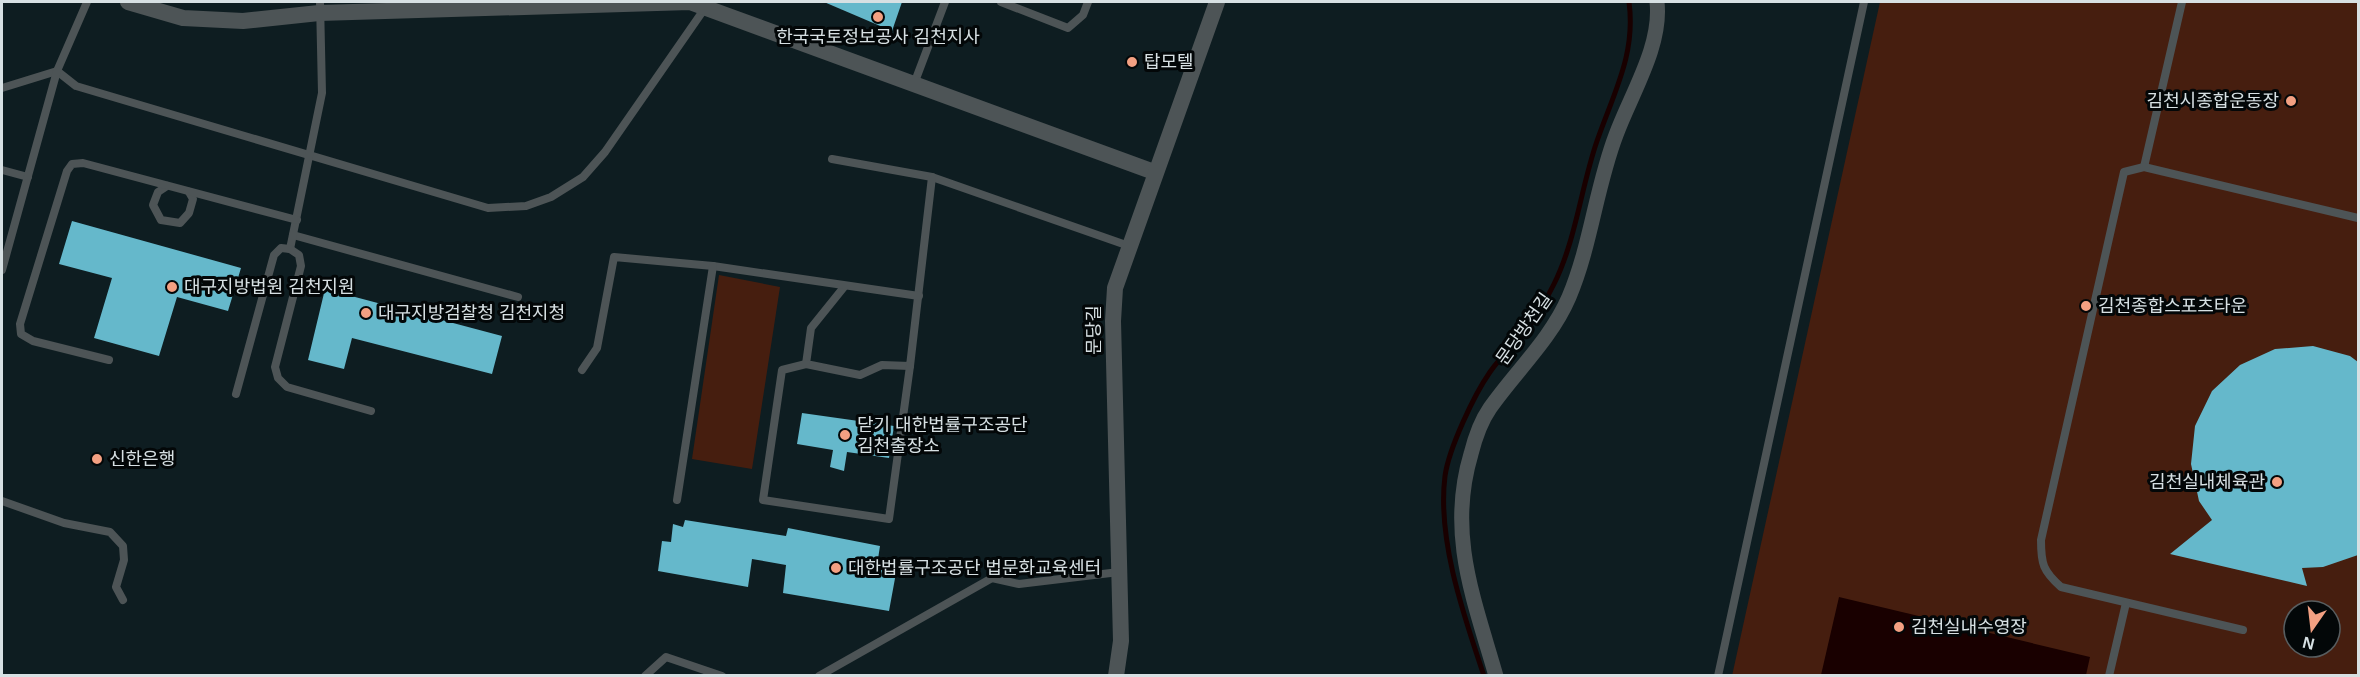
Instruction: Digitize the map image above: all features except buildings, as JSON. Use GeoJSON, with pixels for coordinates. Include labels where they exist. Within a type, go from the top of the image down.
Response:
{"type":"FeatureCollection","features":[{"type":"Feature","properties":{"kind":"street"},"geometry":{"type":"LineString","coordinates":[[128,2],[183,18],[243,21],[319,7],[690,2],[707,4],[914,84],[1154,172]]}},
{"type":"Feature","properties":{"kind":"street","name":"문당길"},"geometry":{"type":"LineString","coordinates":[[1116,675],[1121,641],[1114,288],[1217,2]]}},
{"type":"Feature","properties":{"kind":"street","name":"문당방천길"},"geometry":{"type":"LineString","coordinates":[[1497,675],[1465,570],[1461,543],[1461,507],[1467,467],[1475,438],[1489,410],[1556,323],[1569,297],[1615,137],[1651,48],[1659,14],[1657,2]]}},
{"type":"Feature","properties":{"kind":"lane"},"geometry":{"type":"LineString","coordinates":[[2,270],[57,71],[87,2]]}},
{"type":"Feature","properties":{"kind":"lane"},"geometry":{"type":"LineString","coordinates":[[914,84],[945,2]]}},
{"type":"Feature","properties":{"kind":"lane"},"geometry":{"type":"LineString","coordinates":[[1001,2],[1068,28],[1083,15],[1088,2]]}},
{"type":"Feature","properties":{"kind":"lane"},"geometry":{"type":"LineString","coordinates":[[1718,675],[1864,2]]}},
{"type":"Feature","properties":{"kind":"lane"},"geometry":{"type":"LineString","coordinates":[[2144,167],[2182,2]]}},
{"type":"Feature","properties":{"kind":"lane"},"geometry":{"type":"LineString","coordinates":[[57,71],[76,86],[488,208],[526,206],[551,197],[584,177],[605,152],[707,4]]}},
{"type":"Feature","properties":{"kind":"lane"},"geometry":{"type":"LineString","coordinates":[[291,249],[322,93],[319,7]]}},
{"type":"Feature","properties":{"kind":"lane"},"geometry":{"type":"LineString","coordinates":[[2,88],[57,71]]}},
{"type":"Feature","properties":{"kind":"lane"},"geometry":{"type":"LineString","coordinates":[[832,159],[932,177],[1129,246]]}},
{"type":"Feature","properties":{"kind":"lane"},"geometry":{"type":"LineString","coordinates":[[109,360],[33,341],[21,334],[20,324],[67,171],[72,164],[83,163],[297,220]]}},
{"type":"Feature","properties":{"kind":"lane"},"geometry":{"type":"LineString","coordinates":[[2243,630],[2061,587],[2047,574],[2041,559],[2041,540],[2124,171],[2144,167],[2358,218]]}},
{"type":"Feature","properties":{"kind":"lane"},"geometry":{"type":"LineString","coordinates":[[2,170],[28,177]]}},
{"type":"Feature","properties":{"kind":"lane"},"geometry":{"type":"LineString","coordinates":[[910,366],[882,365],[860,375],[806,364],[782,370],[763,500],[889,519],[910,366],[919,296],[932,177]]}},
{"type":"Feature","properties":{"kind":"lane"},"geometry":{"type":"LineString","coordinates":[[167,186],[158,192],[153,205],[160,220],[168,223],[180,224],[189,213],[193,199],[189,192]]}},
{"type":"Feature","properties":{"kind":"lane"},"geometry":{"type":"LineString","coordinates":[[293,235],[518,297]]}},
{"type":"Feature","properties":{"kind":"lane"},"geometry":{"type":"LineString","coordinates":[[236,394],[274,255],[281,248],[291,249],[299,255],[301,266],[275,367],[278,378],[287,387],[371,411]]}},
{"type":"Feature","properties":{"kind":"lane"},"geometry":{"type":"LineString","coordinates":[[582,370],[597,348],[614,257],[713,266],[844,287],[919,296]]}},
{"type":"Feature","properties":{"kind":"lane"},"geometry":{"type":"LineString","coordinates":[[677,500],[713,266]]}},
{"type":"Feature","properties":{"kind":"lane"},"geometry":{"type":"LineString","coordinates":[[806,364],[811,328],[844,287]]}},
{"type":"Feature","properties":{"kind":"lane"},"geometry":{"type":"LineString","coordinates":[[2,501],[64,523],[110,532],[123,546],[124,560],[116,587],[123,600]]}},
{"type":"Feature","properties":{"kind":"lane"},"geometry":{"type":"LineString","coordinates":[[819,675],[992,578],[1019,584],[1119,572]]}},
{"type":"Feature","properties":{"kind":"lane"},"geometry":{"type":"LineString","coordinates":[[2109,675],[2126,603]]}},
{"type":"Feature","properties":{"kind":"lane"},"geometry":{"type":"LineString","coordinates":[[645,675],[666,657],[722,675]]}},
{"type":"Feature","properties":{"kind":"shaded area","name":"김천종합스포츠타운"},"geometry":{"type":"Polygon","coordinates":[[[1880,2],[2358,2],[2358,675],[1732,676],[1880,2]]]}},
{"type":"Feature","properties":{"kind":"shaded area"},"geometry":{"type":"Polygon","coordinates":[[[719,275],[780,287],[752,469],[692,459],[719,275]]]}},
{"type":"Feature","properties":{"kind":"shaded area","name":"김천실내수영장"},"geometry":{"type":"Polygon","coordinates":[[[1839,597],[2090,657],[2086,675],[1821,675],[1839,597]]]}},
{"type":"Feature","properties":{"kind":"waterway"},"geometry":{"type":"LineString","coordinates":[[1484,676],[1461,603],[1449,552],[1444,501],[1447,464],[1463,422],[1484,382],[1498,361],[1530,326],[1562,267],[1591,159],[1622,73],[1629,39],[1629,2]]}},
{"type":"Feature","properties":{"kind":"place","name":"한국국토정보공사 김천지사"},"geometry":{"type":"Point","coordinates":[878,17]}},
{"type":"Feature","properties":{"kind":"place","name":"탑모텔"},"geometry":{"type":"Point","coordinates":[1132,62]}},
{"type":"Feature","properties":{"kind":"place","name":"김천시종합운동장"},"geometry":{"type":"Point","coordinates":[2291,101]}},
{"type":"Feature","properties":{"kind":"place","name":"대구지방법원 김천지원"},"geometry":{"type":"Point","coordinates":[172,287]}},
{"type":"Feature","properties":{"kind":"place","name":"김천종합스포츠타운"},"geometry":{"type":"Point","coordinates":[2086,306]}},
{"type":"Feature","properties":{"kind":"place","name":"대구지방검찰청 김천지청"},"geometry":{"type":"Point","coordinates":[366,313]}},
{"type":"Feature","properties":{"kind":"place","name":"닫기 대한법률구조공단 김천출장소"},"geometry":{"type":"Point","coordinates":[845,435]}},
{"type":"Feature","properties":{"kind":"place","name":"신한은행"},"geometry":{"type":"Point","coordinates":[97,459]}},
{"type":"Feature","properties":{"kind":"place","name":"김천실내체육관"},"geometry":{"type":"Point","coordinates":[2277,482]}},
{"type":"Feature","properties":{"kind":"place","name":"대한법률구조공단 법문화교육센터"},"geometry":{"type":"Point","coordinates":[836,568]}},
{"type":"Feature","properties":{"kind":"place","name":"김천실내수영장"},"geometry":{"type":"Point","coordinates":[1899,627]}}]}
